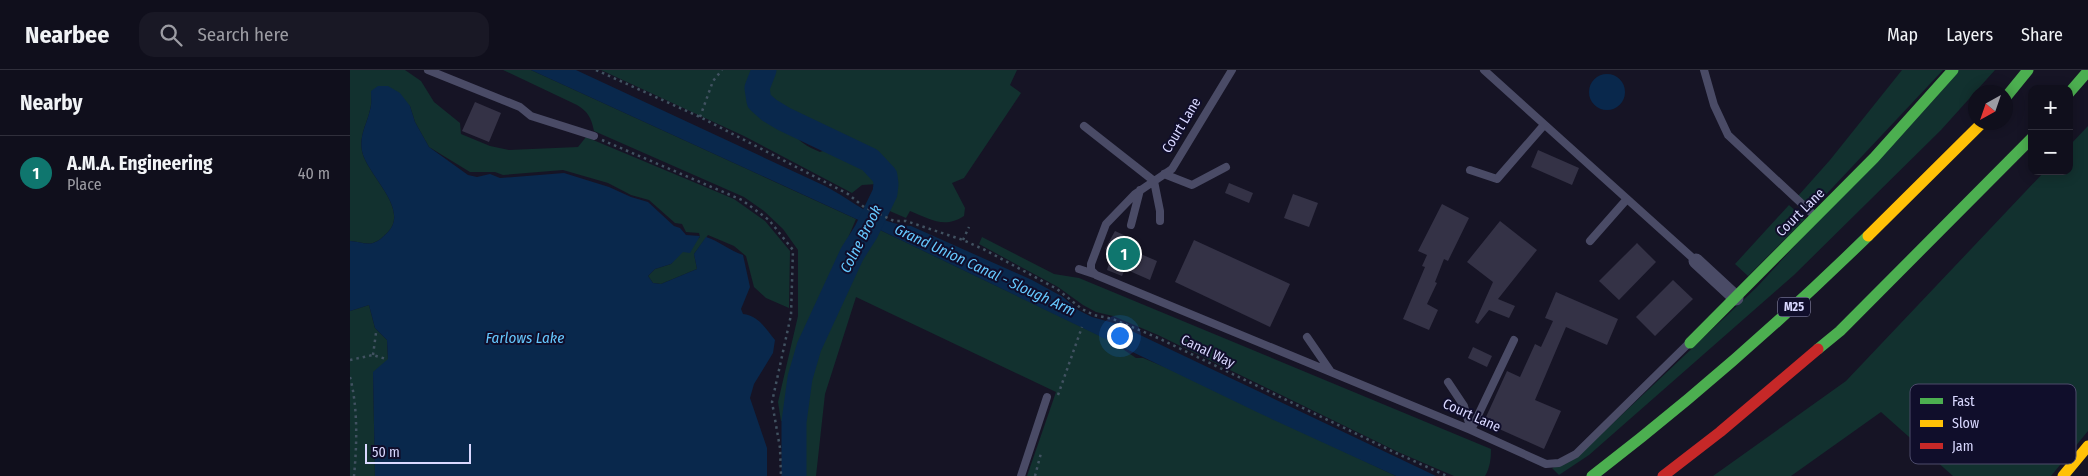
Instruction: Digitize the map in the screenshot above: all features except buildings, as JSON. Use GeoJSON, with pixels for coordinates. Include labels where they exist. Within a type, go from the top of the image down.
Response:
{"type":"FeatureCollection","features":[{"type":"Feature","properties":{"kind":"main road","name":"Court Lane"},"geometry":{"type":"LineString","coordinates":[[1690,343],[1881,151],[1953,70]]}},
{"type":"Feature","properties":{"kind":"main road"},"geometry":{"type":"LineString","coordinates":[[2013,88],[2028,70]]}},
{"type":"Feature","properties":{"kind":"main road"},"geometry":{"type":"LineString","coordinates":[[2073,89],[2088,71]]}},
{"type":"Feature","properties":{"kind":"main road","name":"M25"},"geometry":{"type":"LineString","coordinates":[[1592,476],[1646,434],[1809,294],[1975,130]]}},
{"type":"Feature","properties":{"kind":"main road"},"geometry":{"type":"LineString","coordinates":[[1663,476],[1720,432],[1840,331],[2028,142]]}},
{"type":"Feature","properties":{"kind":"main road"},"geometry":{"type":"LineString","coordinates":[[2076,460],[2088,446]]}},
{"type":"Feature","properties":{"kind":"main road"},"geometry":{"type":"LineString","coordinates":[[2063,476],[2073,464]]}},
{"type":"Feature","properties":{"kind":"street"},"geometry":{"type":"LineString","coordinates":[[1696,260],[1736,298]]}},
{"type":"Feature","properties":{"kind":"lane"},"geometry":{"type":"LineString","coordinates":[[428,70],[520,107],[531,116],[594,136]]}},
{"type":"Feature","properties":{"kind":"lane","name":"Court Lane"},"geometry":{"type":"LineString","coordinates":[[1232,70],[1172,169],[1135,194],[1106,224],[1091,264],[1094,274],[1471,430],[1546,464],[1564,461],[1581,450],[1690,343]]}},
{"type":"Feature","properties":{"kind":"lane"},"geometry":{"type":"LineString","coordinates":[[1484,70],[1696,260]]}},
{"type":"Feature","properties":{"kind":"lane"},"geometry":{"type":"LineString","coordinates":[[1704,70],[1714,105],[1728,135],[1817,217]]}},
{"type":"Feature","properties":{"kind":"lane"},"geometry":{"type":"LineString","coordinates":[[1470,170],[1497,179],[1544,124]]}},
{"type":"Feature","properties":{"kind":"lane"},"geometry":{"type":"LineString","coordinates":[[1084,126],[1154,181],[1160,210],[1160,221]]}},
{"type":"Feature","properties":{"kind":"lane"},"geometry":{"type":"LineString","coordinates":[[1164,174],[1192,185],[1226,167]]}},
{"type":"Feature","properties":{"kind":"lane"},"geometry":{"type":"LineString","coordinates":[[1131,225],[1140,190]]}},
{"type":"Feature","properties":{"kind":"lane"},"geometry":{"type":"LineString","coordinates":[[1590,241],[1627,198]]}},
{"type":"Feature","properties":{"kind":"lane"},"geometry":{"type":"LineString","coordinates":[[1079,269],[1094,274]]}},
{"type":"Feature","properties":{"kind":"lane"},"geometry":{"type":"LineString","coordinates":[[1307,337],[1331,372]]}},
{"type":"Feature","properties":{"kind":"lane"},"geometry":{"type":"LineString","coordinates":[[1471,430],[1514,340]]}},
{"type":"Feature","properties":{"kind":"lane"},"geometry":{"type":"LineString","coordinates":[[1448,382],[1464,406],[1471,430]]}},
{"type":"Feature","properties":{"kind":"lane"},"geometry":{"type":"LineString","coordinates":[[1021,476],[1047,397]]}},
{"type":"Feature","properties":{"kind":"path","name":"Canal Way"},"geometry":{"type":"LineString","coordinates":[[596,70],[700,117],[845,193],[864,207],[894,221],[906,222],[963,240],[985,250],[1057,289],[1082,309],[1114,319],[1158,338],[1396,454],[1447,476]]}},
{"type":"Feature","properties":{"kind":"path"},"geometry":{"type":"LineString","coordinates":[[700,117],[713,80],[722,70]]}},
{"type":"Feature","properties":{"kind":"path"},"geometry":{"type":"LineString","coordinates":[[594,136],[742,200],[769,220],[793,250],[791,315],[772,402],[780,448],[781,476]]}},
{"type":"Feature","properties":{"kind":"path"},"geometry":{"type":"LineString","coordinates":[[963,240],[969,227]]}},
{"type":"Feature","properties":{"kind":"path"},"geometry":{"type":"LineString","coordinates":[[373,356],[376,333]]}},
{"type":"Feature","properties":{"kind":"path"},"geometry":{"type":"LineString","coordinates":[[350,360],[373,356],[386,359]]}},
{"type":"Feature","properties":{"kind":"path"},"geometry":{"type":"LineString","coordinates":[[350,377],[355,396],[357,452],[354,476]]}},
{"type":"Feature","properties":{"kind":"green space"},"geometry":{"type":"Polygon","coordinates":[[[350,70],[405,70],[421,81],[434,102],[460,123],[461,134],[490,146],[509,150],[578,147],[586,137],[734,199],[765,221],[790,251],[789,308],[766,298],[754,287],[746,256],[734,246],[708,235],[694,254],[697,269],[661,284],[653,283],[648,276],[655,269],[671,264],[677,256],[700,237],[699,233],[686,232],[682,224],[675,223],[649,200],[631,195],[608,183],[563,170],[503,175],[495,172],[470,172],[429,147],[415,122],[410,106],[372,91],[371,108],[361,145],[365,160],[391,203],[394,213],[393,223],[388,232],[375,242],[367,244],[350,241],[350,70]]]}},
{"type":"Feature","properties":{"kind":"green space"},"geometry":{"type":"Polygon","coordinates":[[[503,70],[531,70],[856,219],[807,341],[795,382],[789,422],[781,421],[778,402],[798,316],[798,250],[783,229],[764,211],[744,197],[594,131],[588,115],[577,105],[503,70]]]}},
{"type":"Feature","properties":{"kind":"green space"},"geometry":{"type":"Polygon","coordinates":[[[601,70],[761,70],[754,91],[756,103],[760,108],[786,126],[800,141],[809,147],[820,152],[831,148],[861,158],[873,168],[881,182],[862,185],[852,193],[744,136],[601,70]]]}},
{"type":"Feature","properties":{"kind":"green space"},"geometry":{"type":"Polygon","coordinates":[[[768,70],[1017,70],[1010,85],[1021,93],[964,178],[952,183],[965,208],[964,216],[950,222],[943,222],[931,220],[910,211],[906,218],[885,209],[894,186],[886,169],[866,153],[810,129],[770,108],[761,100],[760,87],[768,70]]]}},
{"type":"Feature","properties":{"kind":"green space"},"geometry":{"type":"Polygon","coordinates":[[[1902,70],[1943,70],[1818,203],[1806,202],[1798,196],[1830,160],[1902,70]]]}},
{"type":"Feature","properties":{"kind":"green space"},"geometry":{"type":"Polygon","coordinates":[[[1956,70],[1995,70],[1982,85],[1968,85],[1968,100],[1941,130],[1794,275],[1589,455],[1559,475],[1552,468],[1576,458],[1757,287],[1956,70]]]}},
{"type":"Feature","properties":{"kind":"green space"},"geometry":{"type":"Polygon","coordinates":[[[2088,126],[2088,431],[2076,446],[2076,384],[1910,384],[1910,438],[1881,412],[1791,476],[1713,476],[1846,381],[2041,175],[2073,175],[2073,142],[2088,126]]]}},
{"type":"Feature","properties":{"kind":"green space"},"geometry":{"type":"Polygon","coordinates":[[[1789,205],[1805,219],[1748,276],[1735,264],[1789,205]]]}},
{"type":"Feature","properties":{"kind":"green space"},"geometry":{"type":"Polygon","coordinates":[[[878,229],[1111,341],[1136,358],[1143,358],[1167,368],[1396,476],[1027,476],[1056,392],[856,297],[825,394],[816,476],[796,476],[797,414],[807,357],[823,318],[878,229]]]}},
{"type":"Feature","properties":{"kind":"green space"},"geometry":{"type":"Polygon","coordinates":[[[982,237],[1054,274],[1079,278],[1491,449],[1487,473],[1485,476],[1454,476],[1398,452],[1158,335],[1113,316],[1096,312],[1058,287],[979,244],[982,237]]]}},
{"type":"Feature","properties":{"kind":"green space"},"geometry":{"type":"Polygon","coordinates":[[[369,305],[375,328],[387,340],[388,360],[373,373],[375,476],[350,476],[350,311],[369,305]]]}},
{"type":"Feature","properties":{"kind":"green space"},"geometry":{"type":"Polygon","coordinates":[[[1940,464],[2061,464],[2051,476],[1953,476],[1940,464]]]}},
{"type":"Feature","properties":{"kind":"water","name":"Grand Union Canal - Slough Arm"},"geometry":{"type":"Polygon","coordinates":[[[531,70],[576,70],[825,186],[876,216],[887,221],[911,226],[1032,280],[1063,297],[1078,310],[1092,317],[1117,324],[1436,476],[1396,476],[1261,414],[878,229],[531,70]]]}},
{"type":"Feature","properties":{"kind":"water"},"geometry":{"type":"Polygon","coordinates":[[[1607,74],[1614,75],[1620,79],[1624,85],[1624,99],[1620,105],[1614,109],[1607,110],[1600,109],[1594,105],[1590,99],[1589,92],[1590,85],[1594,79],[1600,75],[1607,74]]]}},
{"type":"Feature","properties":{"kind":"water","name":"Farlows Lake"},"geometry":{"type":"Polygon","coordinates":[[[378,86],[388,86],[400,93],[410,106],[415,122],[429,147],[468,175],[477,177],[490,174],[500,178],[564,173],[648,202],[686,235],[700,236],[690,253],[683,252],[671,264],[655,269],[648,276],[653,283],[661,284],[697,269],[694,254],[706,237],[743,255],[750,287],[741,309],[743,314],[753,317],[761,323],[775,340],[773,353],[754,384],[750,398],[767,448],[767,476],[375,476],[373,372],[388,359],[387,340],[375,328],[369,305],[350,311],[350,241],[367,244],[375,242],[388,232],[393,223],[394,213],[391,203],[365,160],[361,145],[371,105],[371,91],[378,86]]]}},
{"type":"Feature","properties":{"kind":"waterway","name":"Colne Brook"},"geometry":{"type":"LineString","coordinates":[[764,70],[757,88],[759,101],[784,119],[870,160],[885,176],[886,184],[885,193],[866,232],[852,254],[809,347],[800,378],[794,422],[794,476]]}},
{"type":"Feature","properties":{"kind":"traffic: fast"},"geometry":{"type":"LineString","coordinates":[[1690,343],[1874,158],[1953,70]]}},
{"type":"Feature","properties":{"kind":"traffic: fast"},"geometry":{"type":"LineString","coordinates":[[2013,88],[2028,70]]}},
{"type":"Feature","properties":{"kind":"traffic: fast"},"geometry":{"type":"LineString","coordinates":[[2073,88],[2088,71]]}},
{"type":"Feature","properties":{"kind":"traffic: fast"},"geometry":{"type":"LineString","coordinates":[[1818,349],[1840,331],[2028,142]]}},
{"type":"Feature","properties":{"kind":"traffic: fast"},"geometry":{"type":"LineString","coordinates":[[1592,476],[1734,360],[1868,236]]}},
{"type":"Feature","properties":{"kind":"traffic: slow"},"geometry":{"type":"LineString","coordinates":[[1868,236],[1975,130]]}},
{"type":"Feature","properties":{"kind":"traffic: slow"},"geometry":{"type":"LineString","coordinates":[[2076,460],[2088,446]]}},
{"type":"Feature","properties":{"kind":"traffic: slow"},"geometry":{"type":"LineString","coordinates":[[2063,476],[2073,464]]}},
{"type":"Feature","properties":{"kind":"traffic: jam"},"geometry":{"type":"LineString","coordinates":[[1663,476],[1720,432],[1818,349]]}},
{"type":"Feature","properties":{"kind":"place","name":"A.M.A. Engineering"},"geometry":{"type":"Point","coordinates":[1124,254]}}]}
